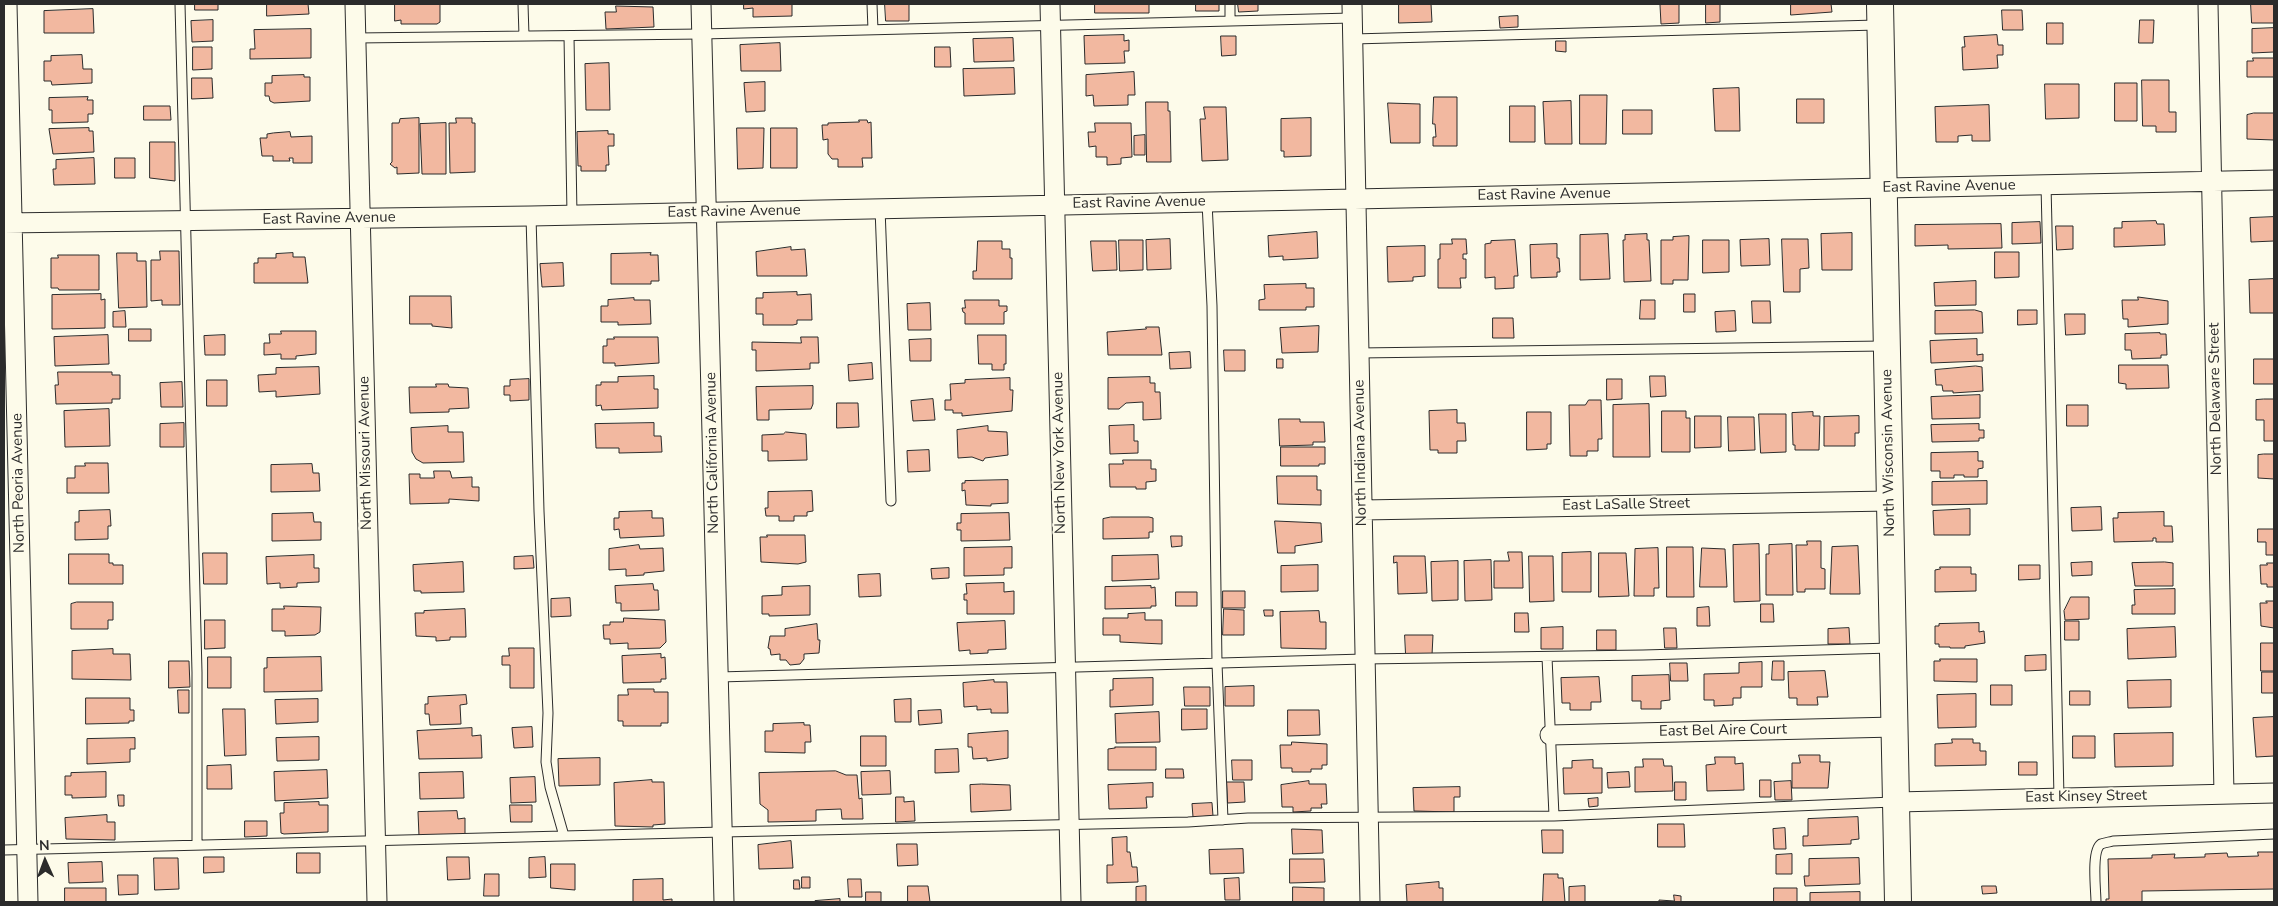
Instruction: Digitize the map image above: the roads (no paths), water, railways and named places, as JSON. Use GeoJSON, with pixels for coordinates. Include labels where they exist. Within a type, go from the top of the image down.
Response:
{"type":"FeatureCollection","features":[{"type":"Feature","properties":{"kind":"street","name":"North Peoria Avenue"},"geometry":{"type":"LineString","coordinates":[[7,4],[8,223],[28,902]]}},
{"type":"Feature","properties":{"kind":"street","name":"North Missouri Avenue"},"geometry":{"type":"LineString","coordinates":[[355,4],[377,902]]}},
{"type":"Feature","properties":{"kind":"street","name":"North California Avenue"},"geometry":{"type":"LineString","coordinates":[[701,4],[708,212],[724,902]]}},
{"type":"Feature","properties":{"kind":"street","name":"North New York Avenue"},"geometry":{"type":"LineString","coordinates":[[1050,4],[1071,902]]}},
{"type":"Feature","properties":{"kind":"street","name":"North Delaware Street"},"geometry":{"type":"LineString","coordinates":[[2208,4],[2224,794]]}},
{"type":"Feature","properties":{"kind":"street","name":"North Indiana Avenue"},"geometry":{"type":"LineString","coordinates":[[1352,11],[1370,902]]}},
{"type":"Feature","properties":{"kind":"street","name":"North Wisconsin Avenue"},"geometry":{"type":"LineString","coordinates":[[1880,14],[1896,727],[1898,902]]}},
{"type":"Feature","properties":{"kind":"street","name":"East Ravine Avenue"},"geometry":{"type":"LineString","coordinates":[[8,223],[531,216],[2274,180]]}},
{"type":"Feature","properties":{"kind":"street","name":"East LaSalle Street"},"geometry":{"type":"LineString","coordinates":[[1362,510],[1890,501]]}},
{"type":"Feature","properties":{"kind":"street","name":"East Bel Aire Court"},"geometry":{"type":"LineString","coordinates":[[1550,735],[1896,727]]}},
{"type":"Feature","properties":{"kind":"street","name":"East Kinsey Street"},"geometry":{"type":"LineString","coordinates":[[1897,802],[2274,793]]}},
{"type":"Feature","properties":{"kind":"lane"},"geometry":{"type":"LineString","coordinates":[[180,4],[197,672],[197,846]]}},
{"type":"Feature","properties":{"kind":"lane"},"geometry":{"type":"LineString","coordinates":[[524,4],[524,36]]}},
{"type":"Feature","properties":{"kind":"lane"},"geometry":{"type":"LineString","coordinates":[[872,4],[873,30]]}},
{"type":"Feature","properties":{"kind":"lane"},"geometry":{"type":"LineString","coordinates":[[1230,4],[1230,21]]}},
{"type":"Feature","properties":{"kind":"lane"},"geometry":{"type":"LineString","coordinates":[[356,38],[702,34],[1051,26],[1230,21],[1352,11]]}},
{"type":"Feature","properties":{"kind":"lane"},"geometry":{"type":"LineString","coordinates":[[1353,39],[1880,14]]}},
{"type":"Feature","properties":{"kind":"lane"},"geometry":{"type":"LineString","coordinates":[[568,36],[572,215]]}},
{"type":"Feature","properties":{"kind":"lane"},"geometry":{"type":"LineString","coordinates":[[2046,185],[2051,370],[2052,557],[2059,798]]}},
{"type":"Feature","properties":{"kind":"lane"},"geometry":{"type":"LineString","coordinates":[[1207,202],[1212,306],[1217,663],[1223,820]]}},
{"type":"Feature","properties":{"kind":"lane"},"geometry":{"type":"LineString","coordinates":[[880,208],[891,501]]}},
{"type":"Feature","properties":{"kind":"lane"},"geometry":{"type":"LineString","coordinates":[[531,216],[539,511],[548,713],[546,762],[550,787],[564,836]]}},
{"type":"Feature","properties":{"kind":"lane"},"geometry":{"type":"LineString","coordinates":[[1359,353],[1887,346]]}},
{"type":"Feature","properties":{"kind":"lane"},"geometry":{"type":"LineString","coordinates":[[719,677],[1364,659],[1547,657],[1894,648]]}},
{"type":"Feature","properties":{"kind":"lane"},"geometry":{"type":"LineString","coordinates":[[1547,657],[1554,816]]}},
{"type":"Feature","properties":{"kind":"lane"},"geometry":{"type":"LineString","coordinates":[[4,850],[1223,820],[1554,816],[1897,802]]}},
{"type":"Feature","properties":{"kind":"lane"},"geometry":{"type":"LineString","coordinates":[[2096,902],[2095,859],[2096,850],[2101,844],[2113,841],[2274,834]]}}]}
